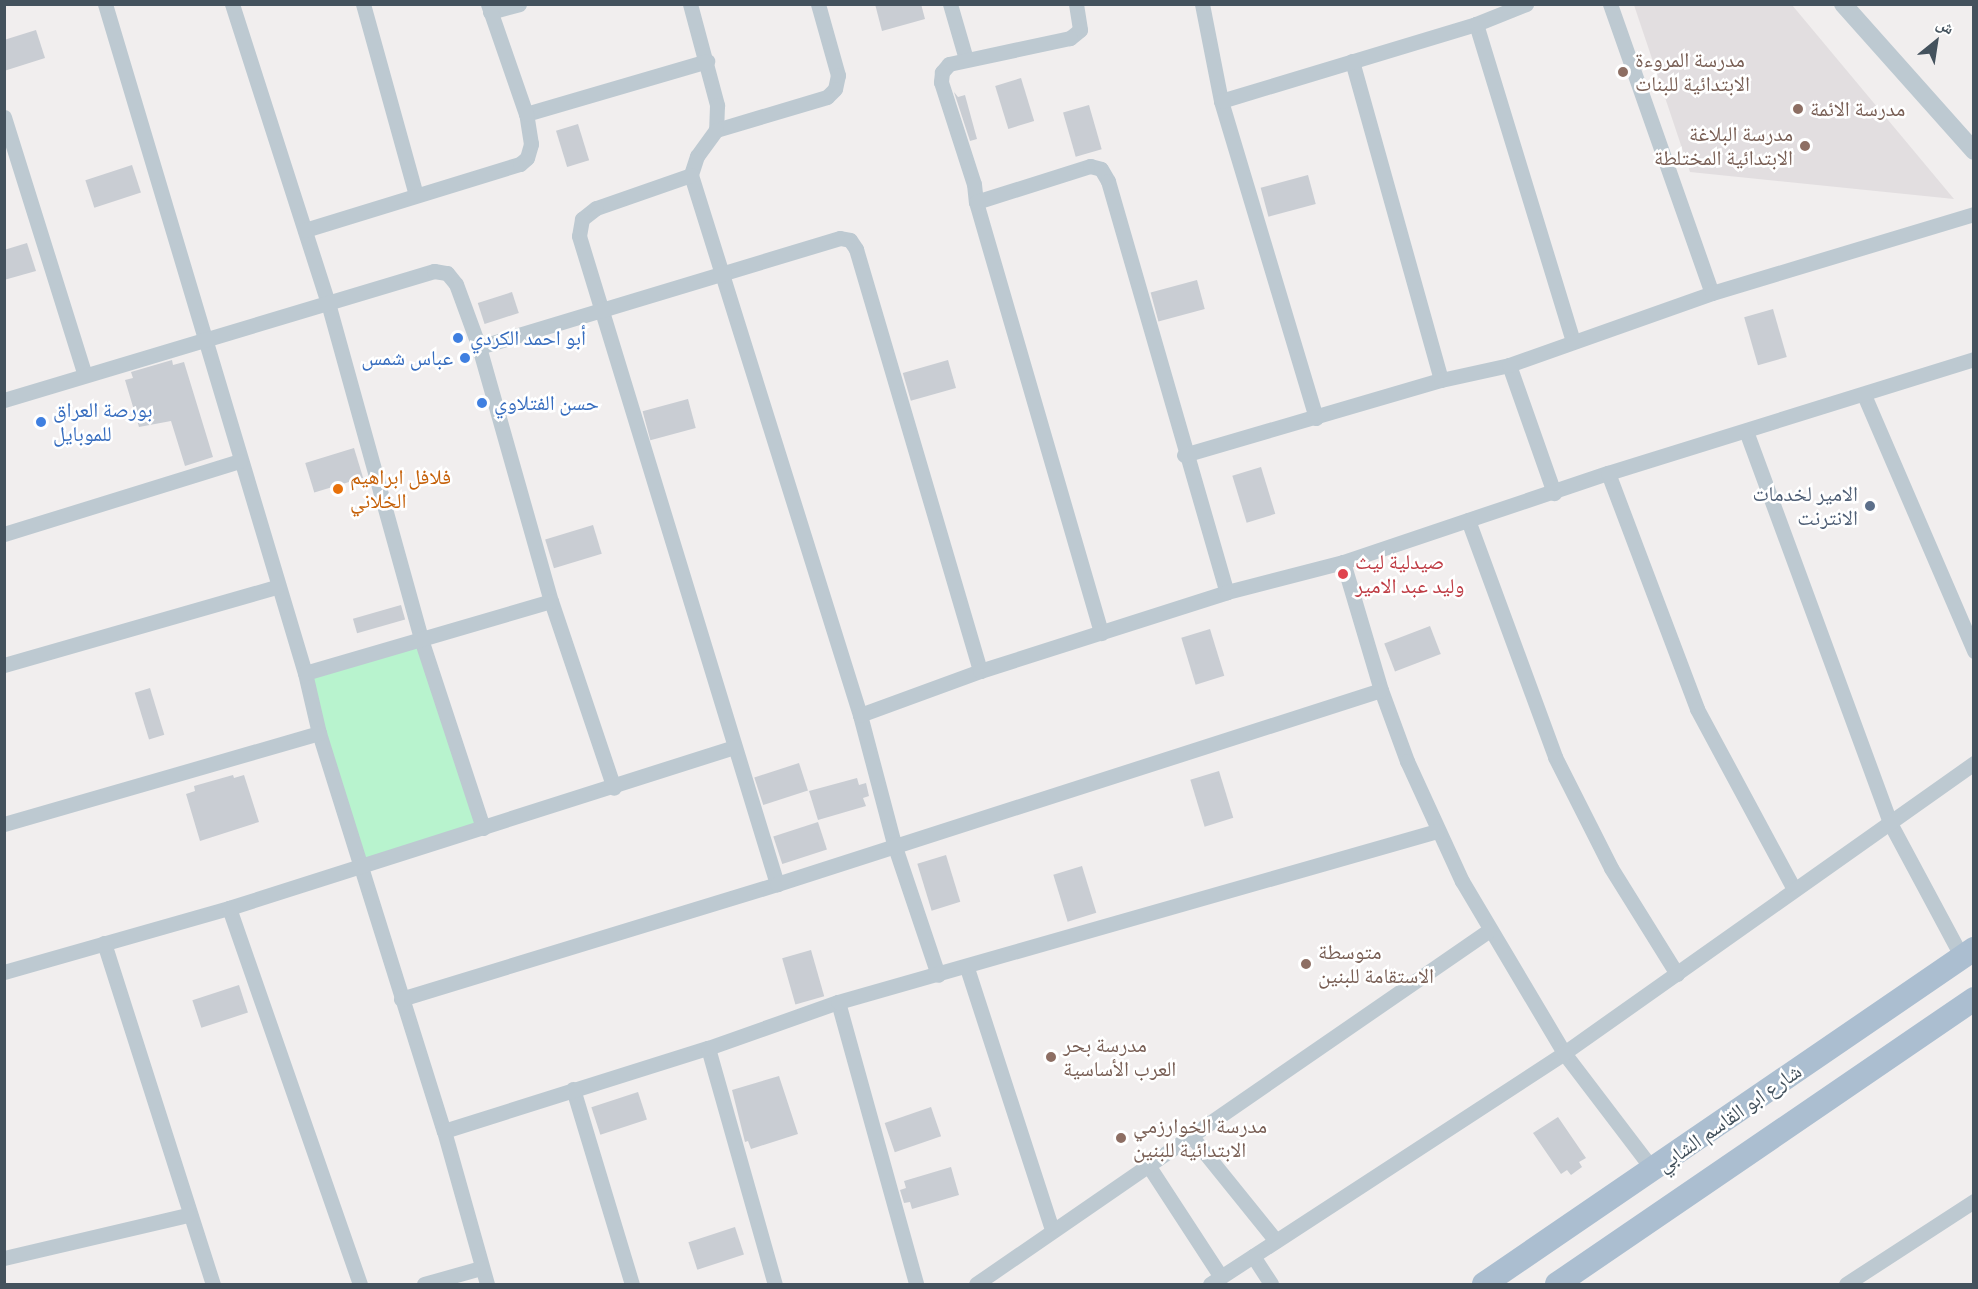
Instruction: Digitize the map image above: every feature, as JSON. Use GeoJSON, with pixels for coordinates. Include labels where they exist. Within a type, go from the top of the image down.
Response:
{"type":"FeatureCollection","features":[{"type":"Feature","properties":{"kind":"main road","name":"شارع ابو القاسم الشابي"},"geometry":{"type":"LineString","coordinates":[[1484,1284],[1968,953]]}},
{"type":"Feature","properties":{"kind":"main road","name":"شارع ابو القاسم الشابي"},"geometry":{"type":"LineString","coordinates":[[1557,1284],[1972,1004]]}},
{"type":"Feature","properties":{"kind":"street"},"geometry":{"type":"LineString","coordinates":[[105,4],[276,587],[305,673],[319,733],[444,1131],[487,1284]]}},
{"type":"Feature","properties":{"kind":"street"},"geometry":{"type":"LineString","coordinates":[[231,4],[328,303],[421,639],[483,828]]}},
{"type":"Feature","properties":{"kind":"street"},"geometry":{"type":"LineString","coordinates":[[363,4],[416,195]]}},
{"type":"Feature","properties":{"kind":"street"},"geometry":{"type":"LineString","coordinates":[[305,230],[520,164],[527,158],[531,144],[526,114],[489,8],[519,4]]}},
{"type":"Feature","properties":{"kind":"street"},"geometry":{"type":"LineString","coordinates":[[690,4],[717,105],[716,130],[697,156],[691,175],[860,715],[894,844],[938,975]]}},
{"type":"Feature","properties":{"kind":"street"},"geometry":{"type":"LineString","coordinates":[[716,130],[827,97],[835,89],[838,75],[818,4]]}},
{"type":"Feature","properties":{"kind":"street"},"geometry":{"type":"LineString","coordinates":[[950,4],[966,59]]}},
{"type":"Feature","properties":{"kind":"street"},"geometry":{"type":"LineString","coordinates":[[1076,4],[1080,30],[1070,38],[948,64],[942,72],[941,82],[974,184],[976,202],[1101,633]]}},
{"type":"Feature","properties":{"kind":"street"},"geometry":{"type":"LineString","coordinates":[[1221,101],[1476,24],[1526,4]]}},
{"type":"Feature","properties":{"kind":"street"},"geometry":{"type":"LineString","coordinates":[[1610,4],[1712,293]]}},
{"type":"Feature","properties":{"kind":"street"},"geometry":{"type":"LineString","coordinates":[[1843,4],[1974,151]]}},
{"type":"Feature","properties":{"kind":"street"},"geometry":{"type":"LineString","coordinates":[[1203,5],[1221,101],[1316,418]]}},
{"type":"Feature","properties":{"kind":"street"},"geometry":{"type":"LineString","coordinates":[[1476,24],[1573,342]]}},
{"type":"Feature","properties":{"kind":"street"},"geometry":{"type":"LineString","coordinates":[[526,114],[707,61]]}},
{"type":"Feature","properties":{"kind":"street"},"geometry":{"type":"LineString","coordinates":[[1352,61],[1441,380]]}},
{"type":"Feature","properties":{"kind":"street"},"geometry":{"type":"LineString","coordinates":[[4,117],[85,375]]}},
{"type":"Feature","properties":{"kind":"street"},"geometry":{"type":"LineString","coordinates":[[976,202],[1090,166],[1101,170],[1108,181],[1184,455],[1227,592]]}},
{"type":"Feature","properties":{"kind":"street"},"geometry":{"type":"LineString","coordinates":[[691,175],[596,208],[582,219],[579,236],[777,885]]}},
{"type":"Feature","properties":{"kind":"street"},"geometry":{"type":"LineString","coordinates":[[1184,455],[1441,380],[1509,365],[1712,293],[1974,214]]}},
{"type":"Feature","properties":{"kind":"street"},"geometry":{"type":"LineString","coordinates":[[479,348],[722,276],[840,238],[850,240],[856,249],[980,671]]}},
{"type":"Feature","properties":{"kind":"street"},"geometry":{"type":"LineString","coordinates":[[4,400],[434,271],[447,273],[456,284],[479,348],[551,601],[614,788]]}},
{"type":"Feature","properties":{"kind":"street"},"geometry":{"type":"LineString","coordinates":[[860,715],[980,671],[1227,592],[1343,562],[1608,473],[1974,359]]}},
{"type":"Feature","properties":{"kind":"street"},"geometry":{"type":"LineString","coordinates":[[1509,365],[1554,493]]}},
{"type":"Feature","properties":{"kind":"street"},"geometry":{"type":"LineString","coordinates":[[1864,394],[1974,651]]}},
{"type":"Feature","properties":{"kind":"street"},"geometry":{"type":"LineString","coordinates":[[1746,431],[1890,823],[1968,953]]}},
{"type":"Feature","properties":{"kind":"street"},"geometry":{"type":"LineString","coordinates":[[4,534],[240,461]]}},
{"type":"Feature","properties":{"kind":"street"},"geometry":{"type":"LineString","coordinates":[[1608,473],[1697,708],[1794,889]]}},
{"type":"Feature","properties":{"kind":"street"},"geometry":{"type":"LineString","coordinates":[[1468,520],[1531,700],[1555,758],[1611,868],[1677,974]]}},
{"type":"Feature","properties":{"kind":"street"},"geometry":{"type":"LineString","coordinates":[[1343,562],[1381,690],[1437,831],[1488,931],[1564,1053],[1653,1170]]}},
{"type":"Feature","properties":{"kind":"street"},"geometry":{"type":"LineString","coordinates":[[4,665],[276,587]]}},
{"type":"Feature","properties":{"kind":"street"},"geometry":{"type":"LineString","coordinates":[[305,673],[551,601]]}},
{"type":"Feature","properties":{"kind":"street"},"geometry":{"type":"LineString","coordinates":[[401,999],[777,885],[894,844],[1381,690]]}},
{"type":"Feature","properties":{"kind":"street"},"geometry":{"type":"LineString","coordinates":[[4,824],[319,733]]}},
{"type":"Feature","properties":{"kind":"street"},"geometry":{"type":"LineString","coordinates":[[4,972],[229,908],[359,864],[614,788],[734,747]]}},
{"type":"Feature","properties":{"kind":"street"},"geometry":{"type":"LineString","coordinates":[[1150,1168],[1216,1281],[1564,1053],[1974,763]]}},
{"type":"Feature","properties":{"kind":"street"},"geometry":{"type":"LineString","coordinates":[[444,1131],[708,1048],[838,1002],[967,968],[1437,831]]}},
{"type":"Feature","properties":{"kind":"street"},"geometry":{"type":"LineString","coordinates":[[229,908],[360,1284]]}},
{"type":"Feature","properties":{"kind":"street"},"geometry":{"type":"LineString","coordinates":[[976,1284],[1052,1230],[1150,1168],[1488,931]]}},
{"type":"Feature","properties":{"kind":"street"},"geometry":{"type":"LineString","coordinates":[[104,943],[188,1215],[213,1284]]}},
{"type":"Feature","properties":{"kind":"street"},"geometry":{"type":"LineString","coordinates":[[967,968],[1052,1230]]}},
{"type":"Feature","properties":{"kind":"street"},"geometry":{"type":"LineString","coordinates":[[838,1002],[916,1284]]}},
{"type":"Feature","properties":{"kind":"street"},"geometry":{"type":"LineString","coordinates":[[708,1048],[775,1284]]}},
{"type":"Feature","properties":{"kind":"street"},"geometry":{"type":"LineString","coordinates":[[573,1089],[632,1284]]}},
{"type":"Feature","properties":{"kind":"street"},"geometry":{"type":"LineString","coordinates":[[1193,1138],[1276,1241]]}},
{"type":"Feature","properties":{"kind":"street"},"geometry":{"type":"LineString","coordinates":[[1846,1284],[1974,1201]]}},
{"type":"Feature","properties":{"kind":"street"},"geometry":{"type":"LineString","coordinates":[[4,1258],[188,1215]]}},
{"type":"Feature","properties":{"kind":"street"},"geometry":{"type":"LineString","coordinates":[[1253,1256],[1271,1284]]}},
{"type":"Feature","properties":{"kind":"street"},"geometry":{"type":"LineString","coordinates":[[424,1284],[481,1268]]}},
{"type":"Feature","properties":{"kind":"shaded area"},"geometry":{"type":"Polygon","coordinates":[[[1634,5],[1792,5],[1954,199],[1690,172],[1634,5]]]}},
{"type":"Feature","properties":{"kind":"green space"},"geometry":{"type":"Polygon","coordinates":[[[421,639],[482,828],[367,866],[306,676],[421,639]]]}},
{"type":"Feature","properties":{"kind":"building"},"geometry":{"type":"Polygon","coordinates":[[[875,4],[921,4],[925,19],[882,31],[875,4]]]}},
{"type":"Feature","properties":{"kind":"building"},"geometry":{"type":"Polygon","coordinates":[[[36,30],[45,58],[4,71],[4,40],[36,30]]]}},
{"type":"Feature","properties":{"kind":"building"},"geometry":{"type":"Polygon","coordinates":[[[1021,78],[1034,121],[1008,129],[995,86],[1021,78]]]}},
{"type":"Feature","properties":{"kind":"building"},"geometry":{"type":"Polygon","coordinates":[[[954,92],[958,97],[965,95],[977,139],[970,141],[954,92]]]}},
{"type":"Feature","properties":{"kind":"building"},"geometry":{"type":"Polygon","coordinates":[[[1089,105],[1102,149],[1076,157],[1063,112],[1089,105]]]}},
{"type":"Feature","properties":{"kind":"building"},"geometry":{"type":"Polygon","coordinates":[[[578,124],[589,160],[567,167],[556,131],[578,124]]]}},
{"type":"Feature","properties":{"kind":"building"},"geometry":{"type":"Polygon","coordinates":[[[132,165],[141,193],[94,208],[85,180],[132,165]]]}},
{"type":"Feature","properties":{"kind":"building"},"geometry":{"type":"Polygon","coordinates":[[[1308,175],[1316,204],[1268,217],[1261,188],[1308,175]]]}},
{"type":"Feature","properties":{"kind":"building"},"geometry":{"type":"Polygon","coordinates":[[[27,243],[36,271],[4,280],[4,250],[27,243]]]}},
{"type":"Feature","properties":{"kind":"building"},"geometry":{"type":"Polygon","coordinates":[[[1197,280],[1205,309],[1158,321],[1151,292],[1197,280]]]}},
{"type":"Feature","properties":{"kind":"building"},"geometry":{"type":"Polygon","coordinates":[[[512,292],[519,313],[485,324],[478,303],[512,292]]]}},
{"type":"Feature","properties":{"kind":"building"},"geometry":{"type":"Polygon","coordinates":[[[1773,309],[1787,357],[1758,365],[1744,317],[1773,309]]]}},
{"type":"Feature","properties":{"kind":"building"},"geometry":{"type":"Polygon","coordinates":[[[172,360],[173,365],[184,362],[213,457],[185,466],[171,421],[139,427],[125,380],[133,378],[131,372],[172,360]]]}},
{"type":"Feature","properties":{"kind":"building"},"geometry":{"type":"Polygon","coordinates":[[[948,360],[956,388],[911,401],[903,373],[948,360]]]}},
{"type":"Feature","properties":{"kind":"building"},"geometry":{"type":"Polygon","coordinates":[[[688,399],[696,428],[650,440],[643,411],[688,399]]]}},
{"type":"Feature","properties":{"kind":"building"},"geometry":{"type":"Polygon","coordinates":[[[354,448],[363,478],[314,493],[305,463],[354,448]]]}},
{"type":"Feature","properties":{"kind":"building"},"geometry":{"type":"Polygon","coordinates":[[[1261,467],[1275,514],[1247,523],[1232,476],[1261,467]]]}},
{"type":"Feature","properties":{"kind":"building"},"geometry":{"type":"Polygon","coordinates":[[[593,525],[602,554],[554,568],[545,540],[593,525]]]}},
{"type":"Feature","properties":{"kind":"building"},"geometry":{"type":"Polygon","coordinates":[[[401,605],[405,619],[357,633],[353,619],[401,605]]]}},
{"type":"Feature","properties":{"kind":"building"},"geometry":{"type":"Polygon","coordinates":[[[1430,626],[1441,654],[1395,672],[1384,644],[1430,626]]]}},
{"type":"Feature","properties":{"kind":"building"},"geometry":{"type":"Polygon","coordinates":[[[1210,629],[1224,676],[1196,685],[1181,638],[1210,629]]]}},
{"type":"Feature","properties":{"kind":"building"},"geometry":{"type":"Polygon","coordinates":[[[150,688],[164,735],[149,740],[135,693],[150,688]]]}},
{"type":"Feature","properties":{"kind":"building"},"geometry":{"type":"Polygon","coordinates":[[[799,763],[808,791],[763,805],[754,778],[799,763]]]}},
{"type":"Feature","properties":{"kind":"building"},"geometry":{"type":"Polygon","coordinates":[[[1219,771],[1233,818],[1205,827],[1190,780],[1219,771]]]}},
{"type":"Feature","properties":{"kind":"building"},"geometry":{"type":"Polygon","coordinates":[[[233,775],[234,778],[244,775],[259,822],[200,841],[186,794],[195,791],[194,786],[233,775]]]}},
{"type":"Feature","properties":{"kind":"building"},"geometry":{"type":"Polygon","coordinates":[[[857,778],[859,785],[866,783],[869,796],[863,798],[866,806],[818,820],[809,791],[857,778]]]}},
{"type":"Feature","properties":{"kind":"building"},"geometry":{"type":"Polygon","coordinates":[[[818,822],[827,850],[782,864],[773,837],[818,822]]]}},
{"type":"Feature","properties":{"kind":"building"},"geometry":{"type":"Polygon","coordinates":[[[946,855],[960,902],[932,911],[917,864],[946,855]]]}},
{"type":"Feature","properties":{"kind":"building"},"geometry":{"type":"Polygon","coordinates":[[[1082,866],[1096,913],[1068,922],[1053,875],[1082,866]]]}},
{"type":"Feature","properties":{"kind":"building"},"geometry":{"type":"Polygon","coordinates":[[[811,950],[824,996],[795,1004],[782,958],[811,950]]]}},
{"type":"Feature","properties":{"kind":"building"},"geometry":{"type":"Polygon","coordinates":[[[239,985],[248,1013],[201,1028],[192,1000],[239,985]]]}},
{"type":"Feature","properties":{"kind":"building"},"geometry":{"type":"Polygon","coordinates":[[[779,1076],[798,1134],[751,1149],[748,1141],[745,1142],[732,1090],[779,1076]]]}},
{"type":"Feature","properties":{"kind":"building"},"geometry":{"type":"Polygon","coordinates":[[[638,1092],[647,1120],[600,1135],[591,1107],[638,1092]]]}},
{"type":"Feature","properties":{"kind":"building"},"geometry":{"type":"Polygon","coordinates":[[[931,1107],[941,1136],[895,1152],[885,1123],[931,1107]]]}},
{"type":"Feature","properties":{"kind":"building"},"geometry":{"type":"Polygon","coordinates":[[[1558,1117],[1586,1158],[1579,1162],[1582,1167],[1571,1175],[1567,1170],[1561,1174],[1533,1133],[1558,1117]]]}},
{"type":"Feature","properties":{"kind":"building"},"geometry":{"type":"Polygon","coordinates":[[[951,1167],[959,1195],[912,1209],[910,1202],[904,1203],[900,1190],[906,1188],[904,1181],[951,1167]]]}},
{"type":"Feature","properties":{"kind":"building"},"geometry":{"type":"Polygon","coordinates":[[[735,1227],[744,1255],[697,1270],[688,1242],[735,1227]]]}},
{"type":"Feature","properties":{"kind":"place","name":"مدرسة المروءة الابتدائية للبنات"},"geometry":{"type":"Point","coordinates":[1623,72]}},
{"type":"Feature","properties":{"kind":"place","name":"مدرسة الائمة"},"geometry":{"type":"Point","coordinates":[1798,109]}},
{"type":"Feature","properties":{"kind":"place","name":"مدرسة البلاغة الابتدائية المختلطة"},"geometry":{"type":"Point","coordinates":[1805,146]}},
{"type":"Feature","properties":{"kind":"place","name":"أبو احمد الكردي"},"geometry":{"type":"Point","coordinates":[458,338]}},
{"type":"Feature","properties":{"kind":"place","name":"عباس شمس"},"geometry":{"type":"Point","coordinates":[465,358]}},
{"type":"Feature","properties":{"kind":"place","name":"حسن الفتلاوي"},"geometry":{"type":"Point","coordinates":[482,403]}},
{"type":"Feature","properties":{"kind":"place","name":"بورصة العراق للموبايل"},"geometry":{"type":"Point","coordinates":[41,422]}},
{"type":"Feature","properties":{"kind":"place","name":"فلافل ابراهيم الخلاني"},"geometry":{"type":"Point","coordinates":[338,489]}},
{"type":"Feature","properties":{"kind":"place","name":"الامير لخدمات الانترنت"},"geometry":{"type":"Point","coordinates":[1870,506]}},
{"type":"Feature","properties":{"kind":"place","name":"صيدلية ليث وليد عبد الامير"},"geometry":{"type":"Point","coordinates":[1343,574]}},
{"type":"Feature","properties":{"kind":"place","name":"متوسطة الاستقامة للبنين"},"geometry":{"type":"Point","coordinates":[1306,964]}},
{"type":"Feature","properties":{"kind":"place","name":"مدرسة بحر العرب الأساسية"},"geometry":{"type":"Point","coordinates":[1051,1057]}},
{"type":"Feature","properties":{"kind":"place","name":"مدرسة الخوارزمي الابتدائية للبنين"},"geometry":{"type":"Point","coordinates":[1121,1138]}}]}
